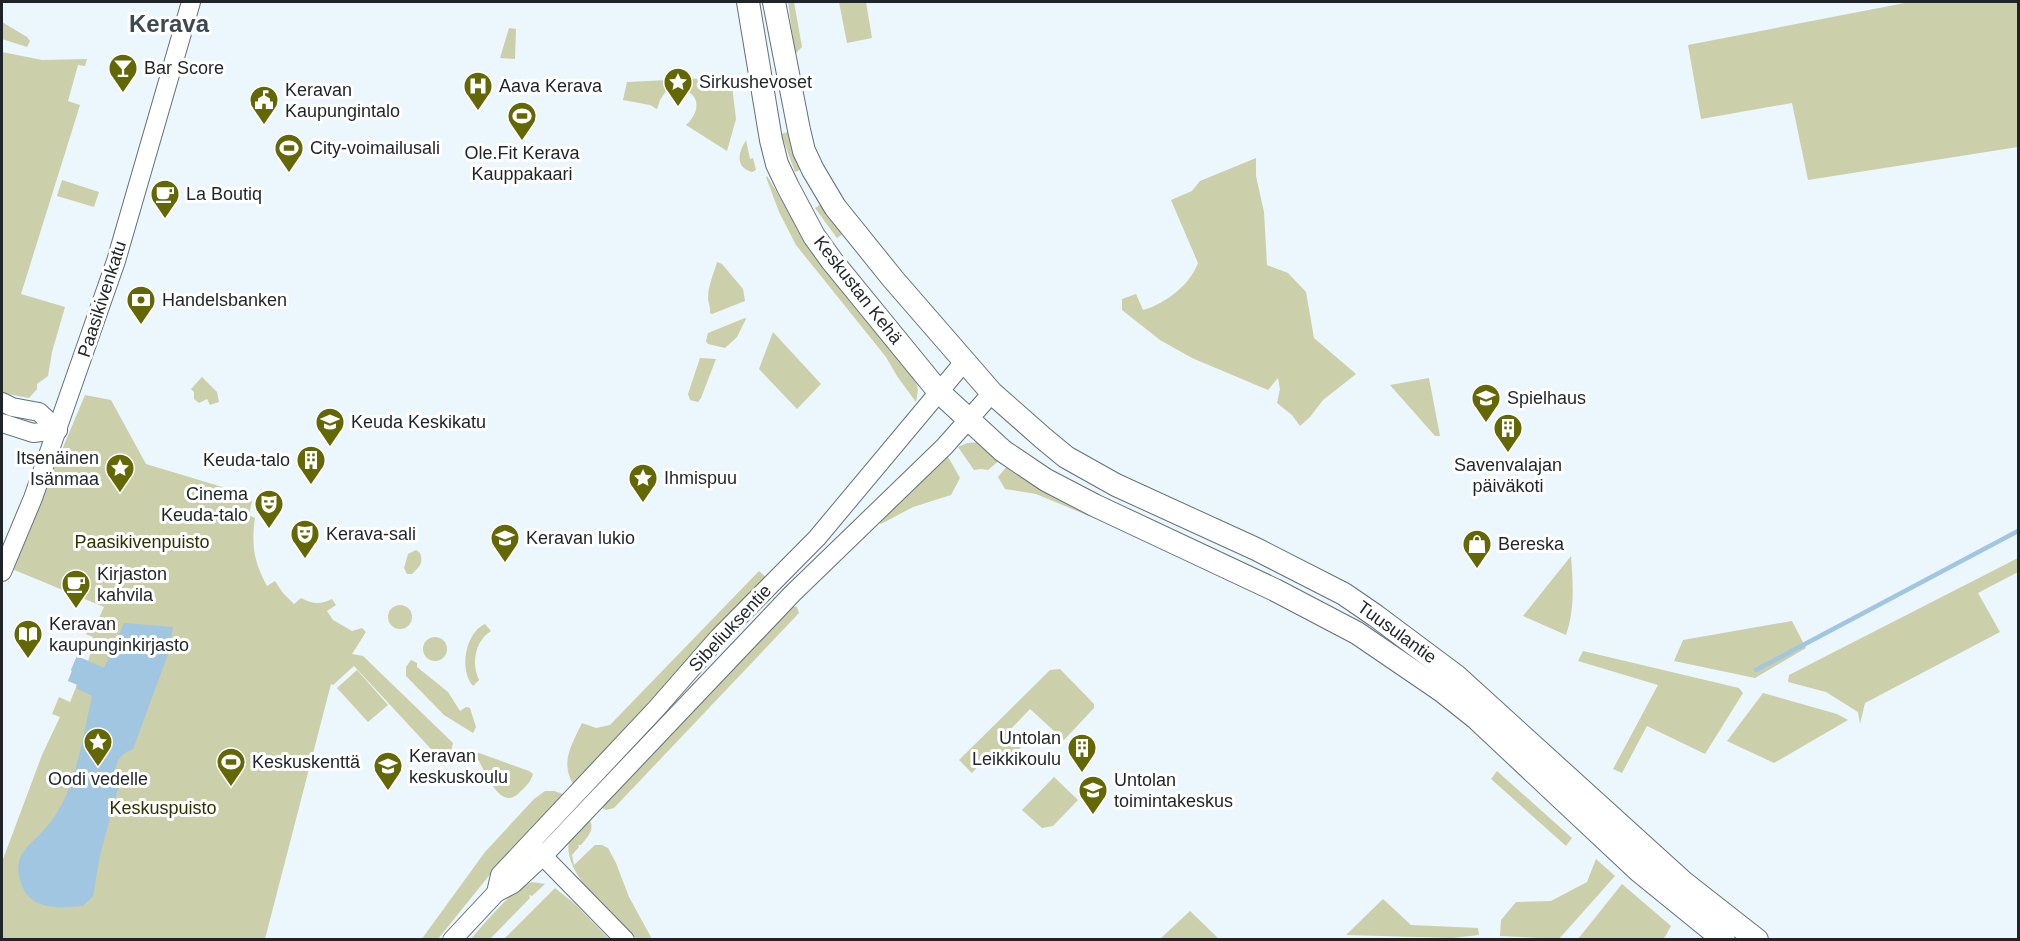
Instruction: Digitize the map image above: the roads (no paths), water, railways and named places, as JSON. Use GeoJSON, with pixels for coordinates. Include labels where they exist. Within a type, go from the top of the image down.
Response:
{"type":"FeatureCollection","features":[{"type":"Feature","properties":{"kind":"main road","name":"Keskustan Kehä"},"geometry":{"type":"LineString","coordinates":[[748,2],[762,92],[777,164],[814,236],[843,277],[939,392],[969,420]]}},
{"type":"Feature","properties":{"kind":"main road","name":"Keskustan Kehä"},"geometry":{"type":"LineString","coordinates":[[774,2],[804,151],[835,207],[992,393]]}},
{"type":"Feature","properties":{"kind":"main road","name":"Tuusulantie"},"geometry":{"type":"LineString","coordinates":[[992,393],[1066,457],[1116,485],[1240,540],[1324,583],[1376,616],[1455,675],[1683,882],[1757,939]]}},
{"type":"Feature","properties":{"kind":"main road","name":"Tuusulantie"},"geometry":{"type":"LineString","coordinates":[[969,420],[1003,451],[1046,480],[1275,590],[1357,633],[1442,691],[1476,718],[1639,871],[1724,939]]}},
{"type":"Feature","properties":{"kind":"street","name":"Paasikivenkatu"},"geometry":{"type":"LineString","coordinates":[[2,572],[58,430],[116,261],[190,2]]}},
{"type":"Feature","properties":{"kind":"street","name":"Sibeliuksentie"},"geometry":{"type":"LineString","coordinates":[[452,939],[496,893],[513,884],[537,849],[719,637],[817,538],[964,362]]}},
{"type":"Feature","properties":{"kind":"street","name":"Sibeliuksentie"},"geometry":{"type":"LineString","coordinates":[[537,849],[969,420],[992,393]]}},
{"type":"Feature","properties":{"kind":"street"},"geometry":{"type":"LineString","coordinates":[[2,402],[12,407],[39,412],[58,430]]}},
{"type":"Feature","properties":{"kind":"street"},"geometry":{"type":"LineString","coordinates":[[2,423],[33,433],[58,430]]}},
{"type":"Feature","properties":{"kind":"street"},"geometry":{"type":"LineString","coordinates":[[537,849],[625,939]]}},
{"type":"Feature","properties":{"kind":"water"},"geometry":{"type":"Polygon","coordinates":[[[124,623],[173,627],[168,654],[133,749],[123,754],[116,766],[120,781],[100,855],[93,896],[83,906],[46,906],[31,899],[25,892],[18,866],[23,852],[59,810],[69,789],[77,763],[92,696],[76,688],[77,684],[68,681],[71,670],[77,656],[104,668],[124,623]]]}},
{"type":"Feature","properties":{"kind":"waterway"},"geometry":{"type":"LineString","coordinates":[[1756,670],[2018,531]]}},
{"type":"Feature","properties":{"kind":"place","name":"Bar Score"},"geometry":{"type":"Point","coordinates":[123,94]}},
{"type":"Feature","properties":{"kind":"place","name":"Sirkushevoset"},"geometry":{"type":"Point","coordinates":[678,108]}},
{"type":"Feature","properties":{"kind":"place","name":"Aava Kerava"},"geometry":{"type":"Point","coordinates":[478,112]}},
{"type":"Feature","properties":{"kind":"place","name":"Keravan Kaupungintalo"},"geometry":{"type":"Point","coordinates":[264,126]}},
{"type":"Feature","properties":{"kind":"place","name":"Ole.Fit Kerava Kauppakaari"},"geometry":{"type":"Point","coordinates":[522,142]}},
{"type":"Feature","properties":{"kind":"place","name":"City-voimailusali"},"geometry":{"type":"Point","coordinates":[289,174]}},
{"type":"Feature","properties":{"kind":"place","name":"La Boutiq"},"geometry":{"type":"Point","coordinates":[165,220]}},
{"type":"Feature","properties":{"kind":"place","name":"Handelsbanken"},"geometry":{"type":"Point","coordinates":[141,326]}},
{"type":"Feature","properties":{"kind":"place","name":"Spielhaus"},"geometry":{"type":"Point","coordinates":[1486,424]}},
{"type":"Feature","properties":{"kind":"place","name":"Keuda Keskikatu"},"geometry":{"type":"Point","coordinates":[330,448]}},
{"type":"Feature","properties":{"kind":"place","name":"Savenvalajan päiväkoti"},"geometry":{"type":"Point","coordinates":[1508,454]}},
{"type":"Feature","properties":{"kind":"place","name":"Keuda-talo"},"geometry":{"type":"Point","coordinates":[311,486]}},
{"type":"Feature","properties":{"kind":"place","name":"Itsenäinen Isänmaa"},"geometry":{"type":"Point","coordinates":[120,494]}},
{"type":"Feature","properties":{"kind":"place","name":"Ihmispuu"},"geometry":{"type":"Point","coordinates":[643,504]}},
{"type":"Feature","properties":{"kind":"place","name":"Cinema Keuda-talo"},"geometry":{"type":"Point","coordinates":[269,530]}},
{"type":"Feature","properties":{"kind":"place","name":"Kerava-sali"},"geometry":{"type":"Point","coordinates":[305,560]}},
{"type":"Feature","properties":{"kind":"place","name":"Keravan lukio"},"geometry":{"type":"Point","coordinates":[505,564]}},
{"type":"Feature","properties":{"kind":"place","name":"Bereska"},"geometry":{"type":"Point","coordinates":[1477,570]}},
{"type":"Feature","properties":{"kind":"place","name":"Kirjaston kahvila"},"geometry":{"type":"Point","coordinates":[76,610]}},
{"type":"Feature","properties":{"kind":"place","name":"Keravan kaupunginkirjasto"},"geometry":{"type":"Point","coordinates":[28,660]}},
{"type":"Feature","properties":{"kind":"place","name":"Oodi vedelle"},"geometry":{"type":"Point","coordinates":[98,768]}},
{"type":"Feature","properties":{"kind":"place","name":"Untolan Leikkikoulu"},"geometry":{"type":"Point","coordinates":[1082,774]}},
{"type":"Feature","properties":{"kind":"place","name":"Keskuskenttä"},"geometry":{"type":"Point","coordinates":[231,788]}},
{"type":"Feature","properties":{"kind":"place","name":"Keravan keskuskoulu"},"geometry":{"type":"Point","coordinates":[388,792]}},
{"type":"Feature","properties":{"kind":"place","name":"Untolan toimintakeskus"},"geometry":{"type":"Point","coordinates":[1093,816]}},
{"type":"Feature","properties":{"kind":"district","name":"Kerava"},"geometry":{"type":"Point","coordinates":[169,23]}},
{"type":"Feature","properties":{"kind":"park label","name":"Paasikivenpuisto"},"geometry":{"type":"Point","coordinates":[142,542]}},
{"type":"Feature","properties":{"kind":"park label","name":"Keskuspuisto"},"geometry":{"type":"Point","coordinates":[163,808]}}]}
